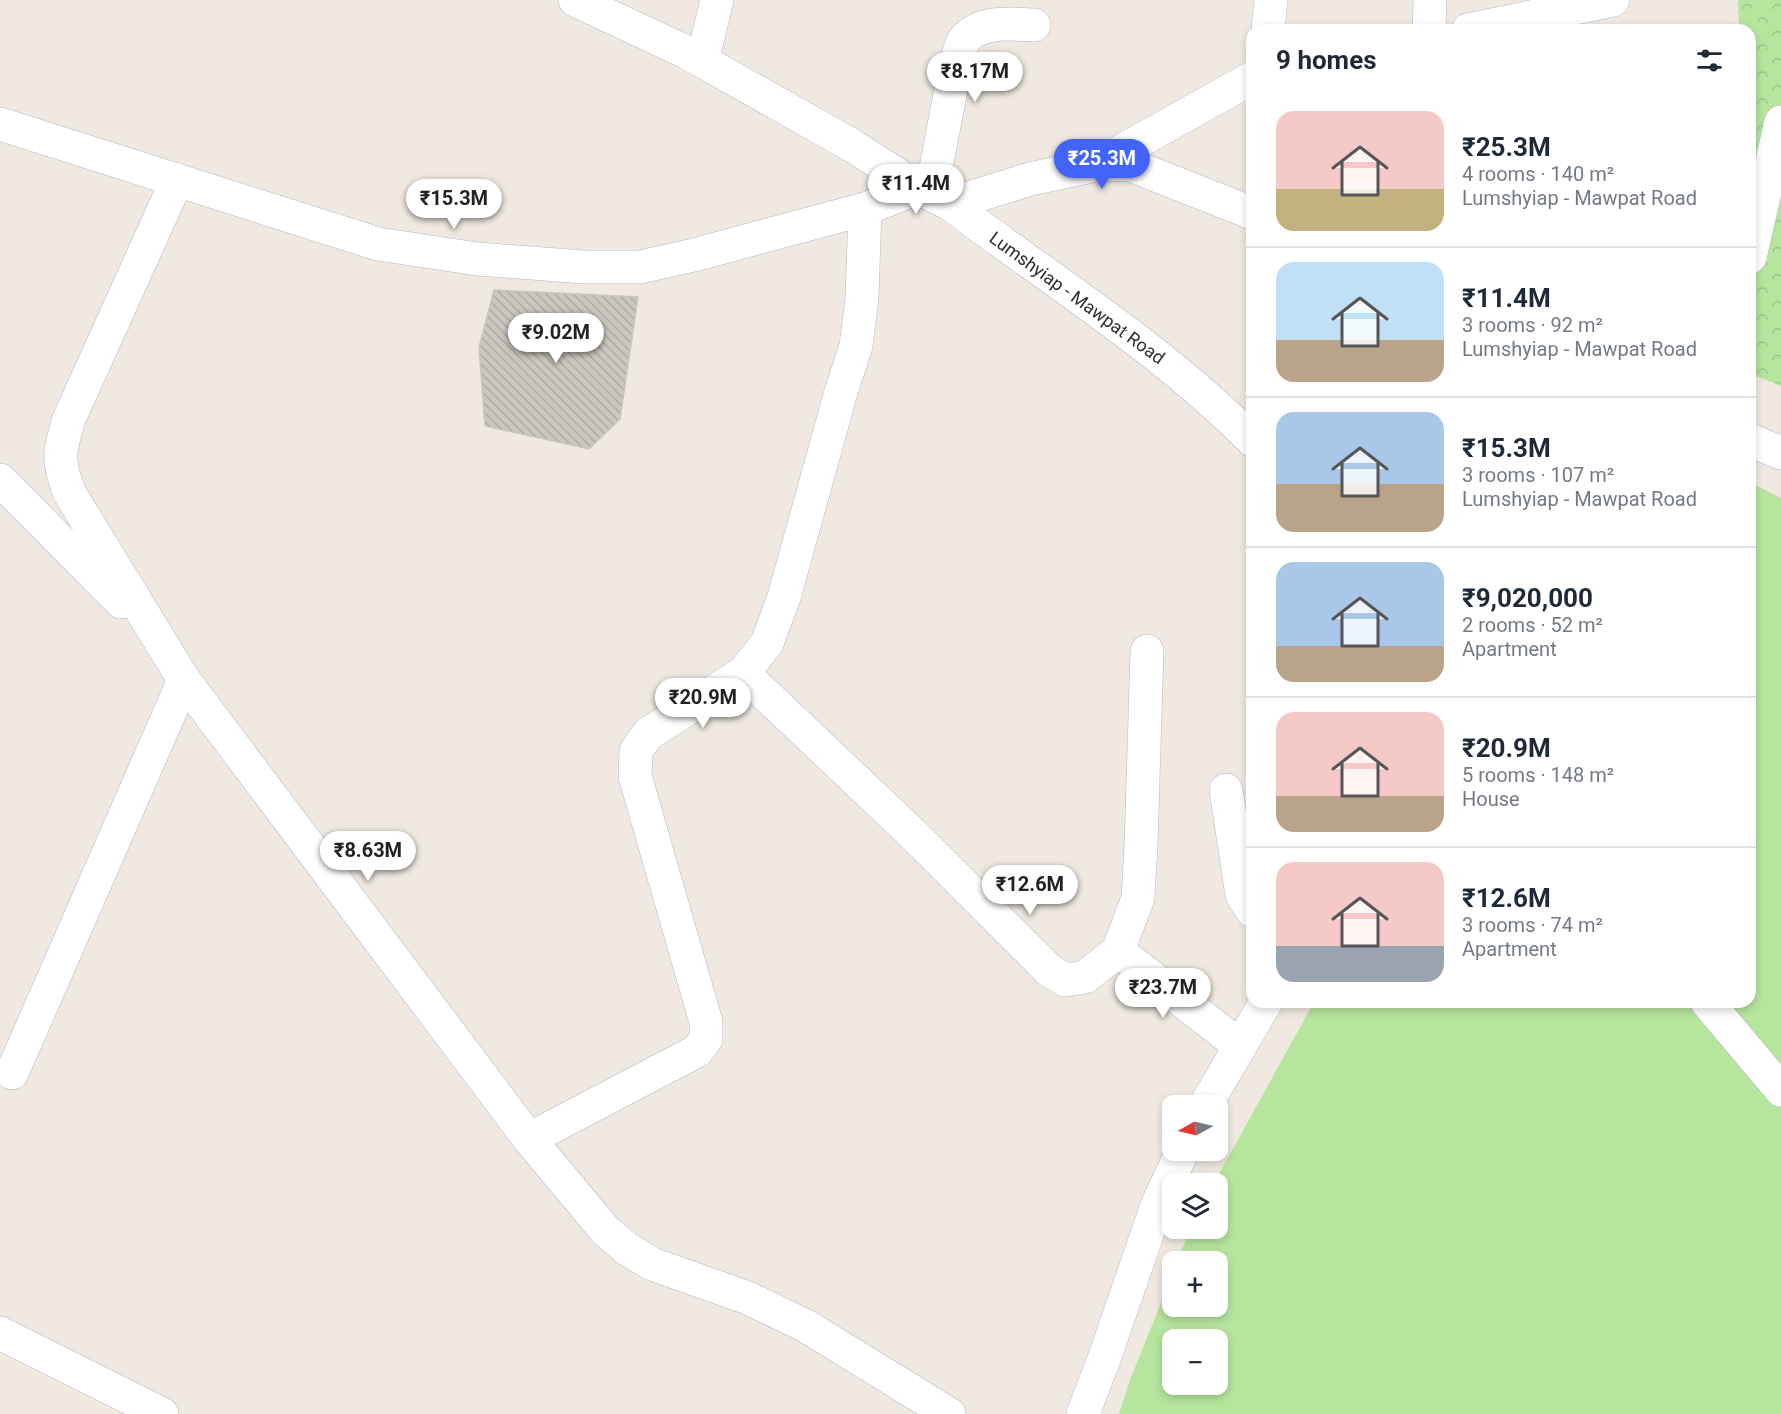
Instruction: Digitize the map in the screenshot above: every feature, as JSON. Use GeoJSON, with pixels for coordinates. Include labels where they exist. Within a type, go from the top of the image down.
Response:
{"type":"FeatureCollection","features":[{"type":"Feature","properties":{"kind":"street","name":"Lumshyiap - Mawpat Road"},"geometry":{"type":"LineString","coordinates":[[575,0],[702,61],[853,146],[933,195],[1152,352],[1216,404],[1246,434]]}},
{"type":"Feature","properties":{"kind":"street"},"geometry":{"type":"LineString","coordinates":[[702,61],[717,0]]}},
{"type":"Feature","properties":{"kind":"street"},"geometry":{"type":"LineString","coordinates":[[1269,24],[1271,0]]}},
{"type":"Feature","properties":{"kind":"street"},"geometry":{"type":"LineString","coordinates":[[1429,24],[1430,0]]}},
{"type":"Feature","properties":{"kind":"street"},"geometry":{"type":"LineString","coordinates":[[1496,24],[1610,0]]}},
{"type":"Feature","properties":{"kind":"street"},"geometry":{"type":"LineString","coordinates":[[933,195],[957,58],[964,40],[980,28],[1005,24],[1034,25]]}},
{"type":"Feature","properties":{"kind":"street"},"geometry":{"type":"LineString","coordinates":[[1096,165],[1246,81]]}},
{"type":"Feature","properties":{"kind":"street"},"geometry":{"type":"LineString","coordinates":[[1756,231],[1781,122]]}},
{"type":"Feature","properties":{"kind":"street"},"geometry":{"type":"LineString","coordinates":[[0,124],[378,244],[477,259],[584,267],[640,267],[694,255],[865,209],[1096,165],[1130,165],[1246,211]]}},
{"type":"Feature","properties":{"kind":"street"},"geometry":{"type":"LineString","coordinates":[[177,180],[69,419],[60,448],[60,469],[69,492],[184,680],[529,1138],[605,1230],[627,1249],[652,1264],[748,1298],[806,1326],[949,1414]]}},
{"type":"Feature","properties":{"kind":"street"},"geometry":{"type":"LineString","coordinates":[[529,1138],[697,1051],[706,1039],[706,1022],[635,776],[636,751],[648,734],[743,673],[767,643],[784,597],[856,346],[861,298],[865,209]]}},
{"type":"Feature","properties":{"kind":"street"},"geometry":{"type":"LineString","coordinates":[[1756,443],[1781,453]]}},
{"type":"Feature","properties":{"kind":"street"},"geometry":{"type":"LineString","coordinates":[[0,480],[160,641]]}},
{"type":"Feature","properties":{"kind":"street"},"geometry":{"type":"LineString","coordinates":[[743,673],[917,838],[1050,971],[1065,980],[1085,977],[1118,951],[1138,898],[1147,651]]}},
{"type":"Feature","properties":{"kind":"street"},"geometry":{"type":"LineString","coordinates":[[12,1073],[184,680]]}},
{"type":"Feature","properties":{"kind":"street"},"geometry":{"type":"LineString","coordinates":[[1226,790],[1242,895],[1246,901]]}},
{"type":"Feature","properties":{"kind":"street"},"geometry":{"type":"LineString","coordinates":[[1118,951],[1240,1046]]}},
{"type":"Feature","properties":{"kind":"street"},"geometry":{"type":"LineString","coordinates":[[1211,1095],[1262,1008]]}},
{"type":"Feature","properties":{"kind":"street"},"geometry":{"type":"LineString","coordinates":[[1712,1008],[1781,1090]]}},
{"type":"Feature","properties":{"kind":"street"},"geometry":{"type":"LineString","coordinates":[[1083,1414],[1158,1203],[1179,1161]]}},
{"type":"Feature","properties":{"kind":"street"},"geometry":{"type":"LineString","coordinates":[[0,1333],[155,1412]]}},
{"type":"Feature","properties":{"kind":"green space"},"geometry":{"type":"Polygon","coordinates":[[[1738,0],[1781,0],[1781,386],[1756,376],[1756,24],[1739,24],[1738,0]]]}},
{"type":"Feature","properties":{"kind":"green space"},"geometry":{"type":"Polygon","coordinates":[[[1756,486],[1781,498],[1781,1414],[1119,1414],[1162,1300],[1162,1317],[1228,1317],[1228,1251],[1181,1251],[1187,1239],[1228,1239],[1228,1173],[1220,1173],[1311,1008],[1756,1008],[1756,486]]]}},
{"type":"Feature","properties":{"kind":"building"},"geometry":{"type":"Polygon","coordinates":[[[494,290],[638,297],[620,419],[589,449],[485,426],[479,347],[494,290]]]}}]}
